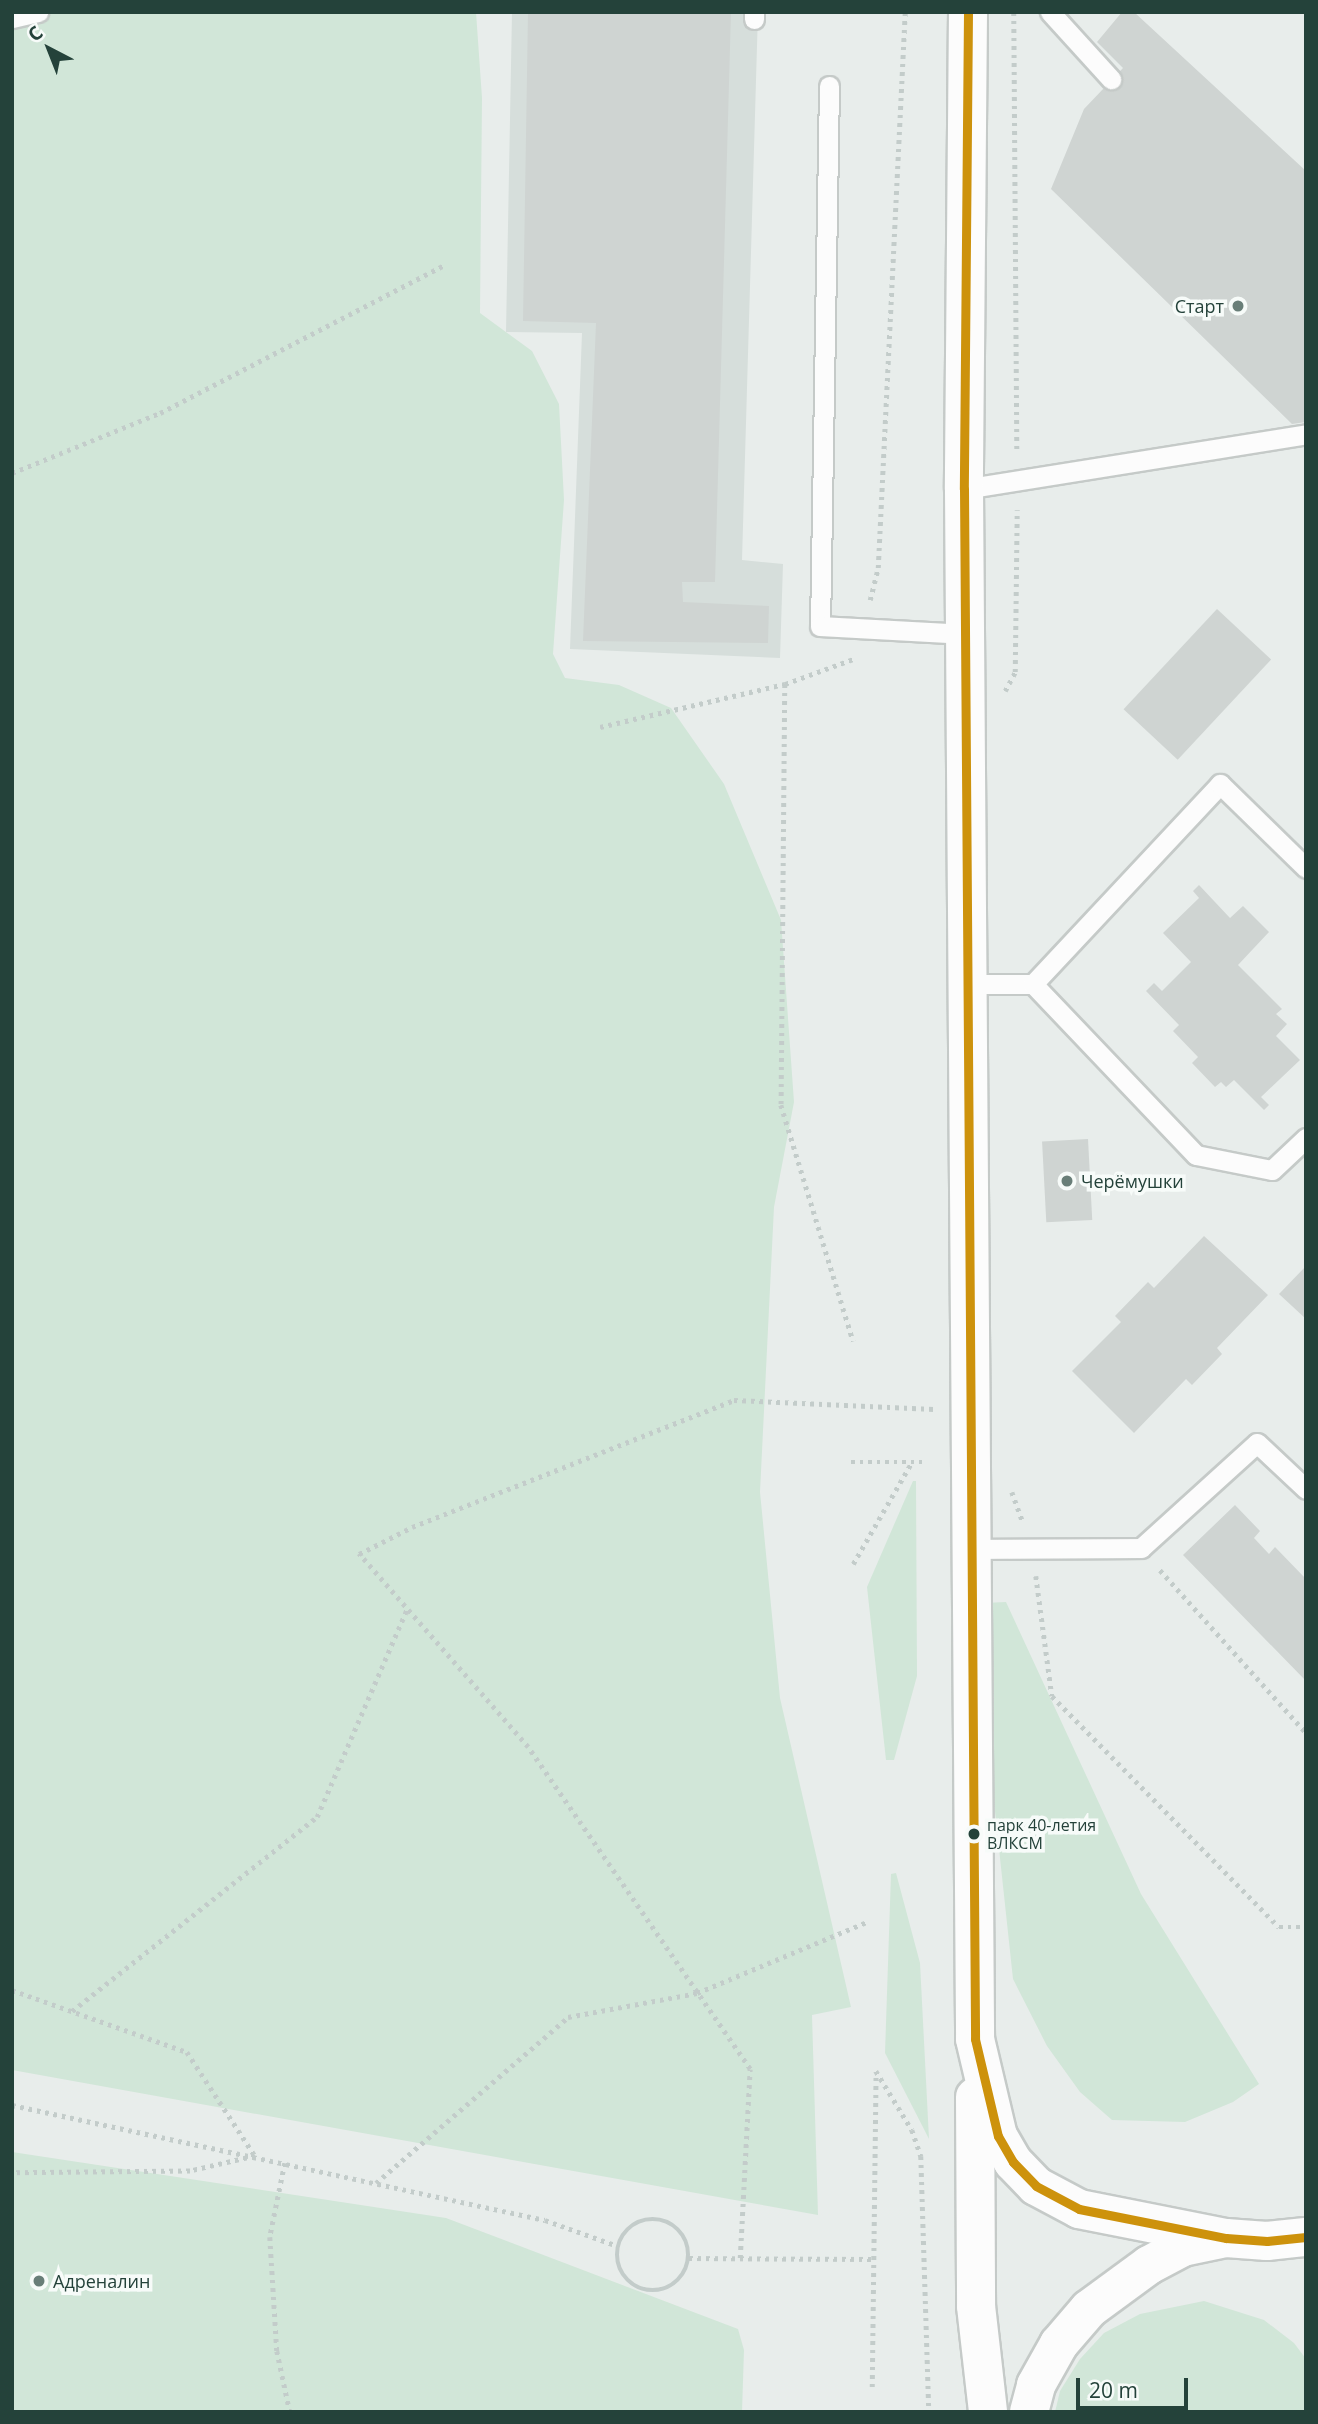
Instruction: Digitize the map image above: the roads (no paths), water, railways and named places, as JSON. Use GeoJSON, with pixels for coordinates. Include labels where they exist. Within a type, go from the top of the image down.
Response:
{"type":"FeatureCollection","features":[{"type":"Feature","properties":{"kind":"street"},"geometry":{"type":"LineString","coordinates":[[968,12],[964,489],[975,2306],[988,2412]]}},
{"type":"Feature","properties":{"kind":"street"},"geometry":{"type":"LineString","coordinates":[[975,2039],[998,2136],[1013,2162],[1036,2186],[1079,2209],[1226,2238],[1267,2241],[1306,2237]]}},
{"type":"Feature","properties":{"kind":"street"},"geometry":{"type":"LineString","coordinates":[[1029,2412],[1036,2385],[1059,2344],[1089,2309],[1116,2286],[1172,2253],[1226,2238]]}},
{"type":"Feature","properties":{"kind":"street"},"geometry":{"type":"LineString","coordinates":[[1267,2241],[1306,2262]]}},
{"type":"Feature","properties":{"kind":"lane"},"geometry":{"type":"LineString","coordinates":[[12,18],[38,12]]}},
{"type":"Feature","properties":{"kind":"lane"},"geometry":{"type":"LineString","coordinates":[[1051,12],[1111,79]]}},
{"type":"Feature","properties":{"kind":"lane"},"geometry":{"type":"LineString","coordinates":[[828,86],[820,626],[864,625],[965,634]]}},
{"type":"Feature","properties":{"kind":"lane"},"geometry":{"type":"LineString","coordinates":[[964,489],[1306,434]]}},
{"type":"Feature","properties":{"kind":"lane"},"geometry":{"type":"LineString","coordinates":[[1033,984],[1220,784],[1306,869]]}},
{"type":"Feature","properties":{"kind":"lane"},"geometry":{"type":"LineString","coordinates":[[969,984],[1033,984],[1196,1155],[1272,1170],[1306,1138]]}},
{"type":"Feature","properties":{"kind":"lane"},"geometry":{"type":"LineString","coordinates":[[970,1549],[1141,1548],[1257,1443],[1306,1489]]}},
{"type":"Feature","properties":{"kind":"place","name":"Старт"},"geometry":{"type":"Point","coordinates":[1238,306]}},
{"type":"Feature","properties":{"kind":"place","name":"Черёмушки"},"geometry":{"type":"Point","coordinates":[1067,1181]}},
{"type":"Feature","properties":{"kind":"place","name":"парк 40-летия ВЛКСМ"},"geometry":{"type":"Point","coordinates":[974,1834]}},
{"type":"Feature","properties":{"kind":"place","name":"Адреналин"},"geometry":{"type":"Point","coordinates":[39,2281]}}]}
